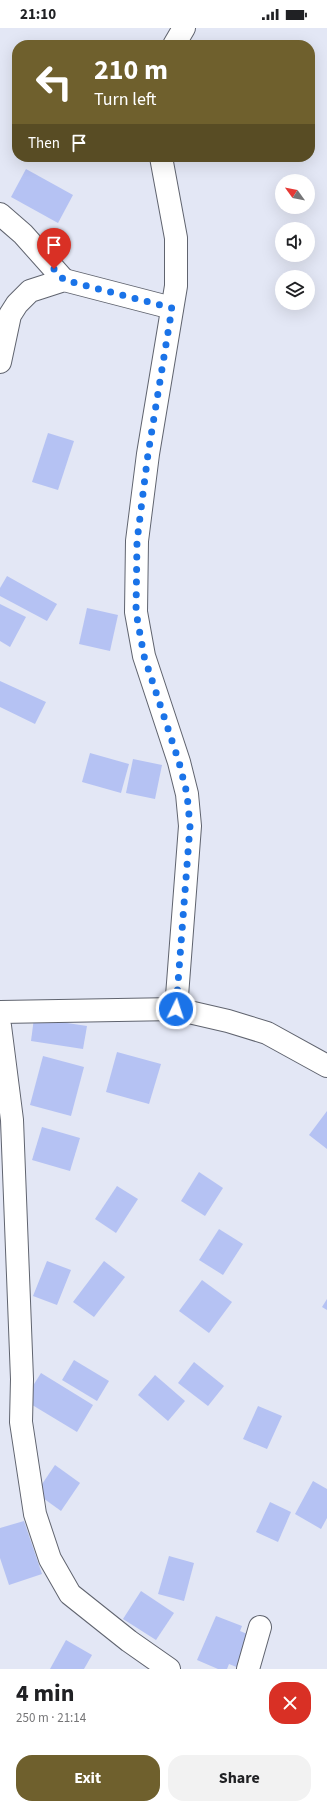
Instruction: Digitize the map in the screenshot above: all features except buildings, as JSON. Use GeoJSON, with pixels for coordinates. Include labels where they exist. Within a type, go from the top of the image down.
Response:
{"type":"FeatureCollection","features":[{"type":"Feature","properties":{"kind":"street"},"geometry":{"type":"LineString","coordinates":[[177,40],[184,28]]}},
{"type":"Feature","properties":{"kind":"street"},"geometry":{"type":"LineString","coordinates":[[162,162],[176,238],[176,286],[148,454],[137,541],[136,612],[144,656],[179,762],[187,794],[190,826],[176,1009]]}},
{"type":"Feature","properties":{"kind":"street"},"geometry":{"type":"LineString","coordinates":[[0,214],[23,234],[64,280]]}},
{"type":"Feature","properties":{"kind":"street"},"geometry":{"type":"LineString","coordinates":[[0,362],[10,315],[17,304],[30,291],[64,280],[172,308]]}},
{"type":"Feature","properties":{"kind":"street"},"geometry":{"type":"LineString","coordinates":[[0,1012],[176,1009],[267,1032],[327,1066]]}},
{"type":"Feature","properties":{"kind":"street"},"geometry":{"type":"LineString","coordinates":[[0,1026],[12,1120],[22,1379],[21,1422],[34,1514],[50,1559],[70,1594],[129,1641],[169,1669]]}},
{"type":"Feature","properties":{"kind":"street"},"geometry":{"type":"LineString","coordinates":[[248,1669],[260,1627]]}},
{"type":"Feature","properties":{"kind":"route"},"geometry":{"type":"LineString","coordinates":[[54,269],[64,280],[172,308],[148,454],[137,541],[136,612],[144,656],[179,762],[187,794],[190,826],[176,1009]]}}]}
